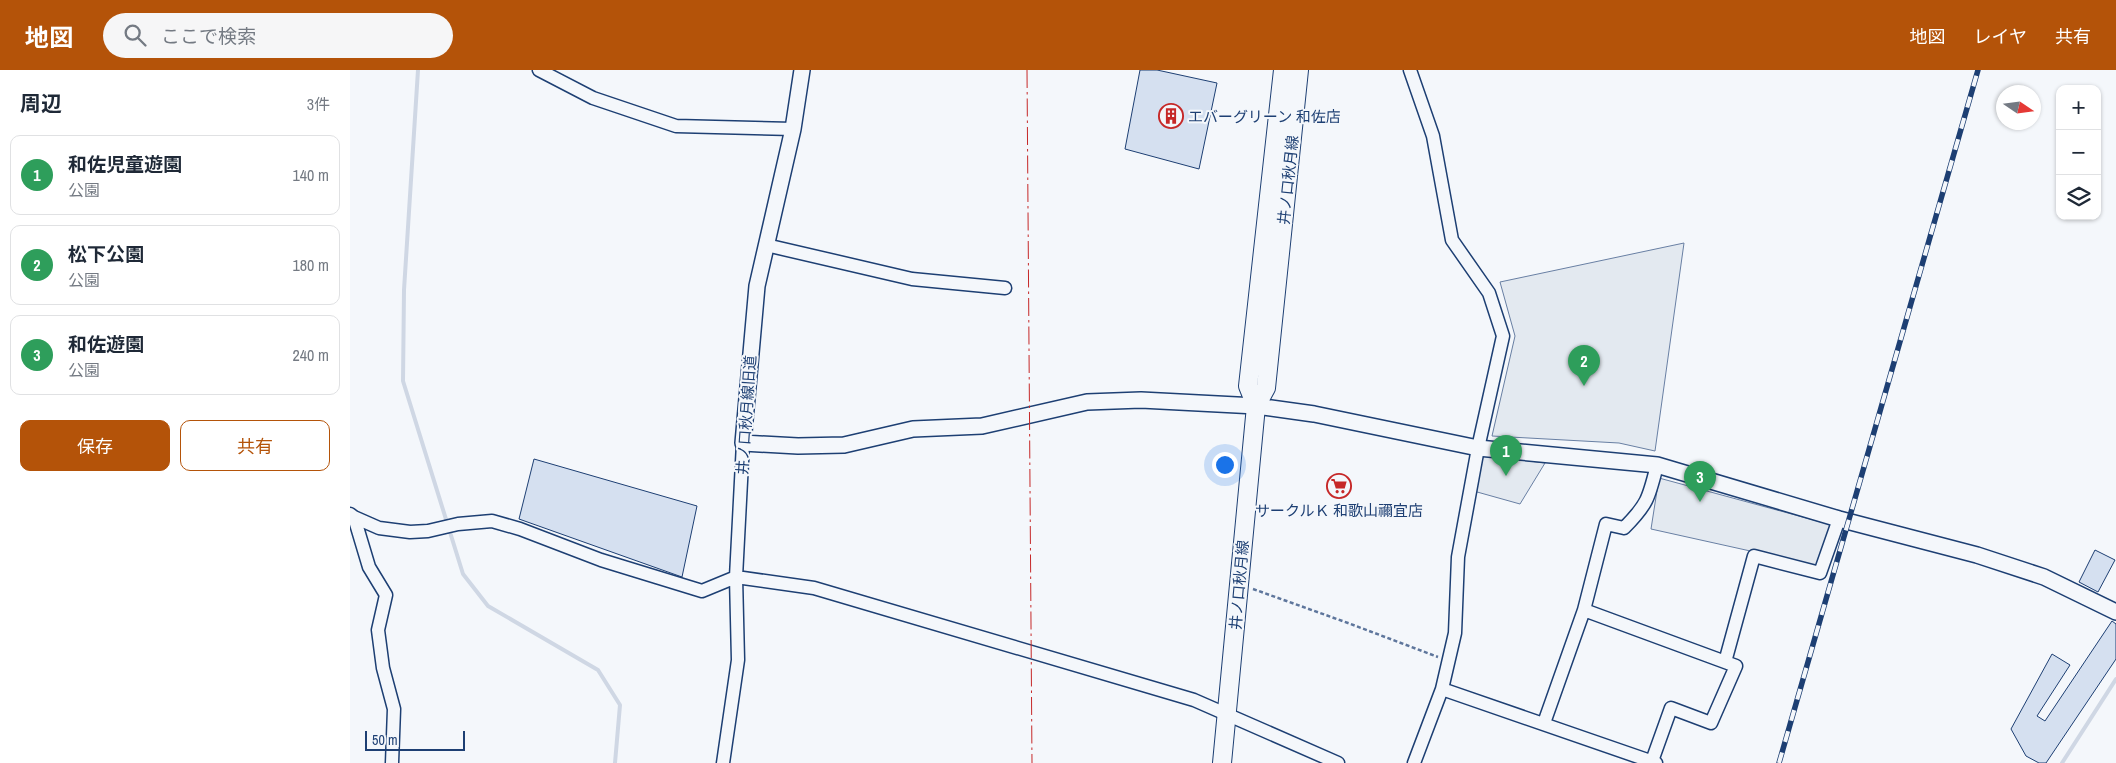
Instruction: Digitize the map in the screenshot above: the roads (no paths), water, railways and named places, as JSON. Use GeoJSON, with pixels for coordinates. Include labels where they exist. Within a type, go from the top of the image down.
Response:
{"type":"FeatureCollection","features":[{"type":"Feature","properties":{"kind":"main road","name":"井ノ口秋月線"},"geometry":{"type":"LineString","coordinates":[[1256,406],[1248,386],[1283,70]]}},
{"type":"Feature","properties":{"kind":"main road","name":"井ノ口秋月線"},"geometry":{"type":"LineString","coordinates":[[1222,763],[1256,406],[1266,388],[1299,70]]}},
{"type":"Feature","properties":{"kind":"street"},"geometry":{"type":"LineString","coordinates":[[539,70],[593,98],[676,126],[792,128]]}},
{"type":"Feature","properties":{"kind":"street","name":"井ノ口秋月線旧道"},"geometry":{"type":"LineString","coordinates":[[724,763],[738,660],[736,577],[743,443],[756,286],[792,128],[802,70]]}},
{"type":"Feature","properties":{"kind":"street"},"geometry":{"type":"LineString","coordinates":[[1410,70],[1433,136],[1452,240],[1489,293],[1502,336],[1478,448],[1458,557],[1454,633],[1442,689],[1414,763]]}},
{"type":"Feature","properties":{"kind":"street"},"geometry":{"type":"LineString","coordinates":[[766,245],[912,279],[1005,288]]}},
{"type":"Feature","properties":{"kind":"street"},"geometry":{"type":"LineString","coordinates":[[743,443],[798,446],[844,445],[913,429],[982,426],[1087,402],[1141,400],[1256,406],[1314,414],[1478,448],[1657,465],[1839,519],[1977,555],[2035,574],[2116,612]]}},
{"type":"Feature","properties":{"kind":"street"},"geometry":{"type":"LineString","coordinates":[[1544,723],[1584,610],[1606,524],[1624,528],[1637,515],[1649,498],[1657,465]]}},
{"type":"Feature","properties":{"kind":"street"},"geometry":{"type":"LineString","coordinates":[[352,515],[379,528],[410,532],[428,531],[458,524],[492,521],[520,529],[601,560],[702,591],[736,577],[814,588],[1194,700],[1338,763]]}},
{"type":"Feature","properties":{"kind":"street"},"geometry":{"type":"LineString","coordinates":[[352,515],[369,567],[386,595],[378,630],[383,668],[394,709],[392,763]]}},
{"type":"Feature","properties":{"kind":"street"},"geometry":{"type":"LineString","coordinates":[[1725,662],[1754,556],[1820,574],[1839,519]]}},
{"type":"Feature","properties":{"kind":"street"},"geometry":{"type":"LineString","coordinates":[[1442,689],[1654,762],[1672,708],[1712,723],[1736,666],[1584,610]]}},
{"type":"Feature","properties":{"kind":"waterway"},"geometry":{"type":"LineString","coordinates":[[418,70],[404,290],[403,381],[463,574],[488,606],[598,670],[620,705],[615,763]]}},
{"type":"Feature","properties":{"kind":"waterway"},"geometry":{"type":"LineString","coordinates":[[2062,763],[2116,679]]}},
{"type":"Feature","properties":{"kind":"railway"},"geometry":{"type":"LineString","coordinates":[[1779,763],[1978,70]]}},
{"type":"Feature","properties":{"kind":"place","name":"エバーグリーン 和佐店"},"geometry":{"type":"Point","coordinates":[1171,116]}},
{"type":"Feature","properties":{"kind":"place","name":"松下公園"},"geometry":{"type":"Point","coordinates":[1584,386]}},
{"type":"Feature","properties":{"kind":"place","name":"和佐児童遊園"},"geometry":{"type":"Point","coordinates":[1506,476]}},
{"type":"Feature","properties":{"kind":"place","name":"サークルＫ 和歌山禰宜店"},"geometry":{"type":"Point","coordinates":[1339,486]}},
{"type":"Feature","properties":{"kind":"place","name":"和佐遊園"},"geometry":{"type":"Point","coordinates":[1700,502]}}]}
